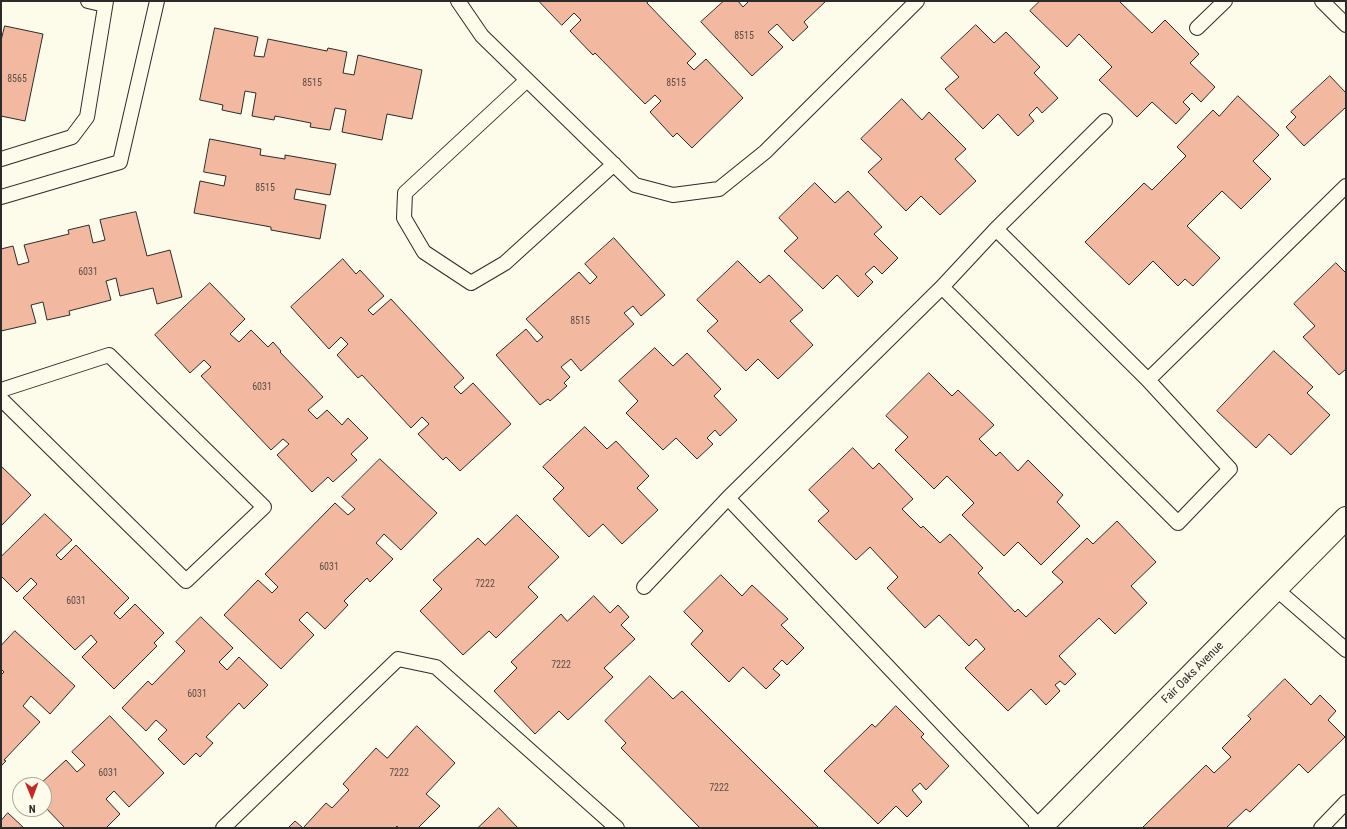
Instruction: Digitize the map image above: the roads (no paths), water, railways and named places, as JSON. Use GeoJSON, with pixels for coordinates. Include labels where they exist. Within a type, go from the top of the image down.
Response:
{"type":"FeatureCollection","features":[{"type":"Feature","properties":{"kind":"main road","name":"Fair Oaks Avenue"},"geometry":{"type":"LineString","coordinates":[[1040,828],[1346,518]]}},
{"type":"Feature","properties":{"kind":"lane"},"geometry":{"type":"LineString","coordinates":[[1,159],[72,138],[87,117],[106,3],[88,1]]}},
{"type":"Feature","properties":{"kind":"lane"},"geometry":{"type":"LineString","coordinates":[[1,197],[120,162],[157,1]]}},
{"type":"Feature","properties":{"kind":"lane"},"geometry":{"type":"LineString","coordinates":[[458,1],[482,36],[635,185],[673,196],[719,189],[765,152],[917,1]]}},
{"type":"Feature","properties":{"kind":"lane"},"geometry":{"type":"LineString","coordinates":[[1197,28],[1225,1]]}},
{"type":"Feature","properties":{"kind":"lane"},"geometry":{"type":"LineString","coordinates":[[1322,1],[1346,25]]}},
{"type":"Feature","properties":{"kind":"lane"},"geometry":{"type":"LineString","coordinates":[[527,80],[405,193],[404,218],[424,252],[471,283],[505,263],[614,164]]}},
{"type":"Feature","properties":{"kind":"lane"},"geometry":{"type":"LineString","coordinates":[[644,587],[728,498],[942,287],[996,229],[1105,121]]}},
{"type":"Feature","properties":{"kind":"lane"},"geometry":{"type":"LineString","coordinates":[[1148,380],[1346,186]]}},
{"type":"Feature","properties":{"kind":"lane"},"geometry":{"type":"LineString","coordinates":[[942,287],[1178,523],[1230,469],[1148,380],[996,229]]}},
{"type":"Feature","properties":{"kind":"lane"},"geometry":{"type":"LineString","coordinates":[[1,390],[109,355],[264,507],[186,581],[1,399]]}},
{"type":"Feature","properties":{"kind":"lane"},"geometry":{"type":"LineString","coordinates":[[728,498],[1040,828]]}},
{"type":"Feature","properties":{"kind":"lane"},"geometry":{"type":"LineString","coordinates":[[1276,589],[1346,650]]}},
{"type":"Feature","properties":{"kind":"lane"},"geometry":{"type":"LineString","coordinates":[[223,828],[398,659],[436,667],[617,828]]}},
{"type":"Feature","properties":{"kind":"lane"},"geometry":{"type":"LineString","coordinates":[[1321,828],[1346,802]]}}]}
